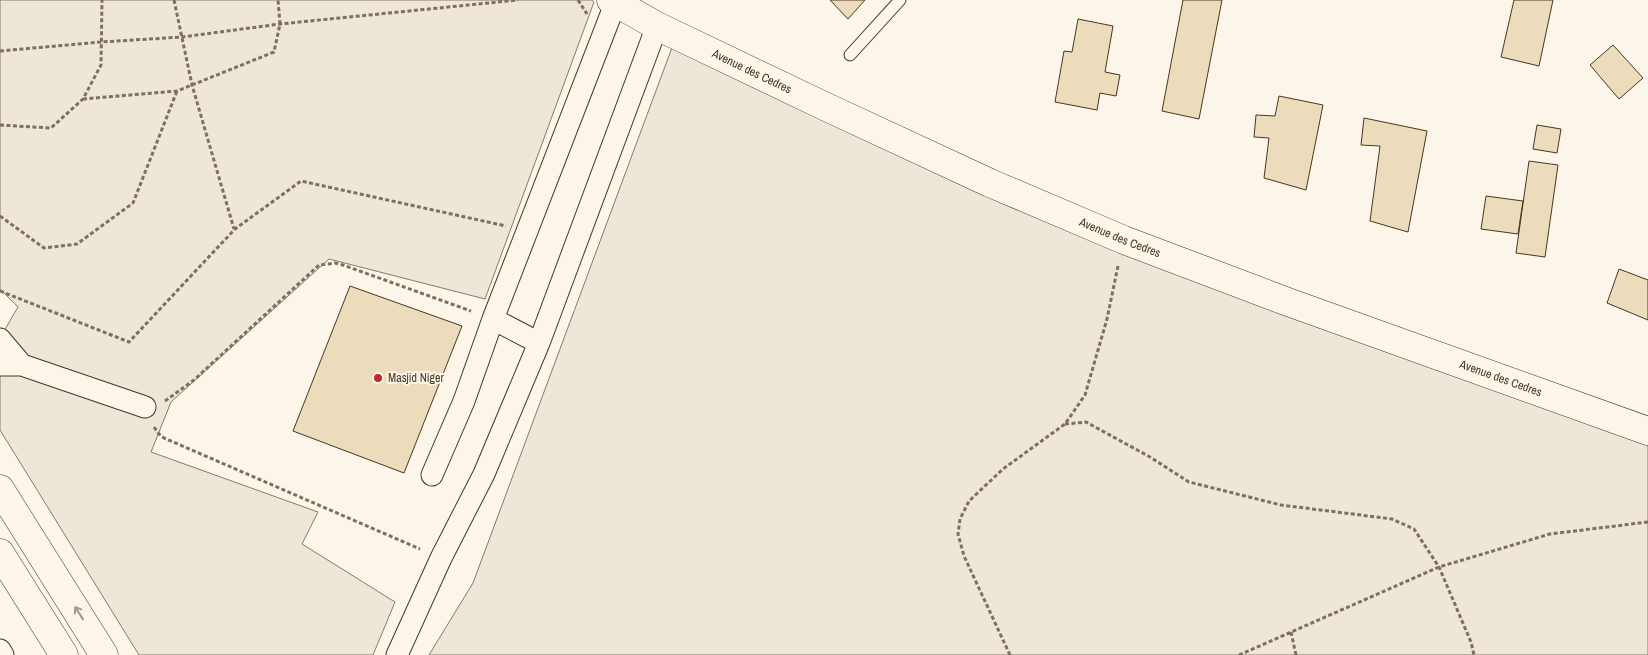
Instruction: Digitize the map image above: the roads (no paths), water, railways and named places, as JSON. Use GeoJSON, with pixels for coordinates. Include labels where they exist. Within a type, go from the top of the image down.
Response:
{"type":"FeatureCollection","features":[{"type":"Feature","properties":{"kind":"street","name":"Avenue des Cedres"},"geometry":{"type":"LineString","coordinates":[[613,2],[657,26],[939,160],[1124,240],[1288,302],[1648,431]]}},
{"type":"Feature","properties":{"kind":"street"},"geometry":{"type":"LineString","coordinates":[[432,475],[464,401],[493,319],[613,2]]}},
{"type":"Feature","properties":{"kind":"street"},"geometry":{"type":"LineString","coordinates":[[397,655],[441,558],[484,474],[539,343],[657,26]]}},
{"type":"Feature","properties":{"kind":"street"},"geometry":{"type":"LineString","coordinates":[[493,319],[539,343]]}},
{"type":"Feature","properties":{"kind":"street"},"geometry":{"type":"LineString","coordinates":[[0,339],[22,365]]}},
{"type":"Feature","properties":{"kind":"street"},"geometry":{"type":"LineString","coordinates":[[0,365],[22,365],[145,407]]}},
{"type":"Feature","properties":{"kind":"street"},"geometry":{"type":"LineString","coordinates":[[0,488],[104,655]]}},
{"type":"Feature","properties":{"kind":"street"},"geometry":{"type":"LineString","coordinates":[[0,554],[64,655]]}},
{"type":"Feature","properties":{"kind":"street"},"geometry":{"type":"LineString","coordinates":[[0,650],[3,655]]}},
{"type":"Feature","properties":{"kind":"lane"},"geometry":{"type":"LineString","coordinates":[[850,55],[900,0]]}},
{"type":"Feature","properties":{"kind":"place","name":"Masjid Niger"},"geometry":{"type":"Point","coordinates":[378,378]}}]}
